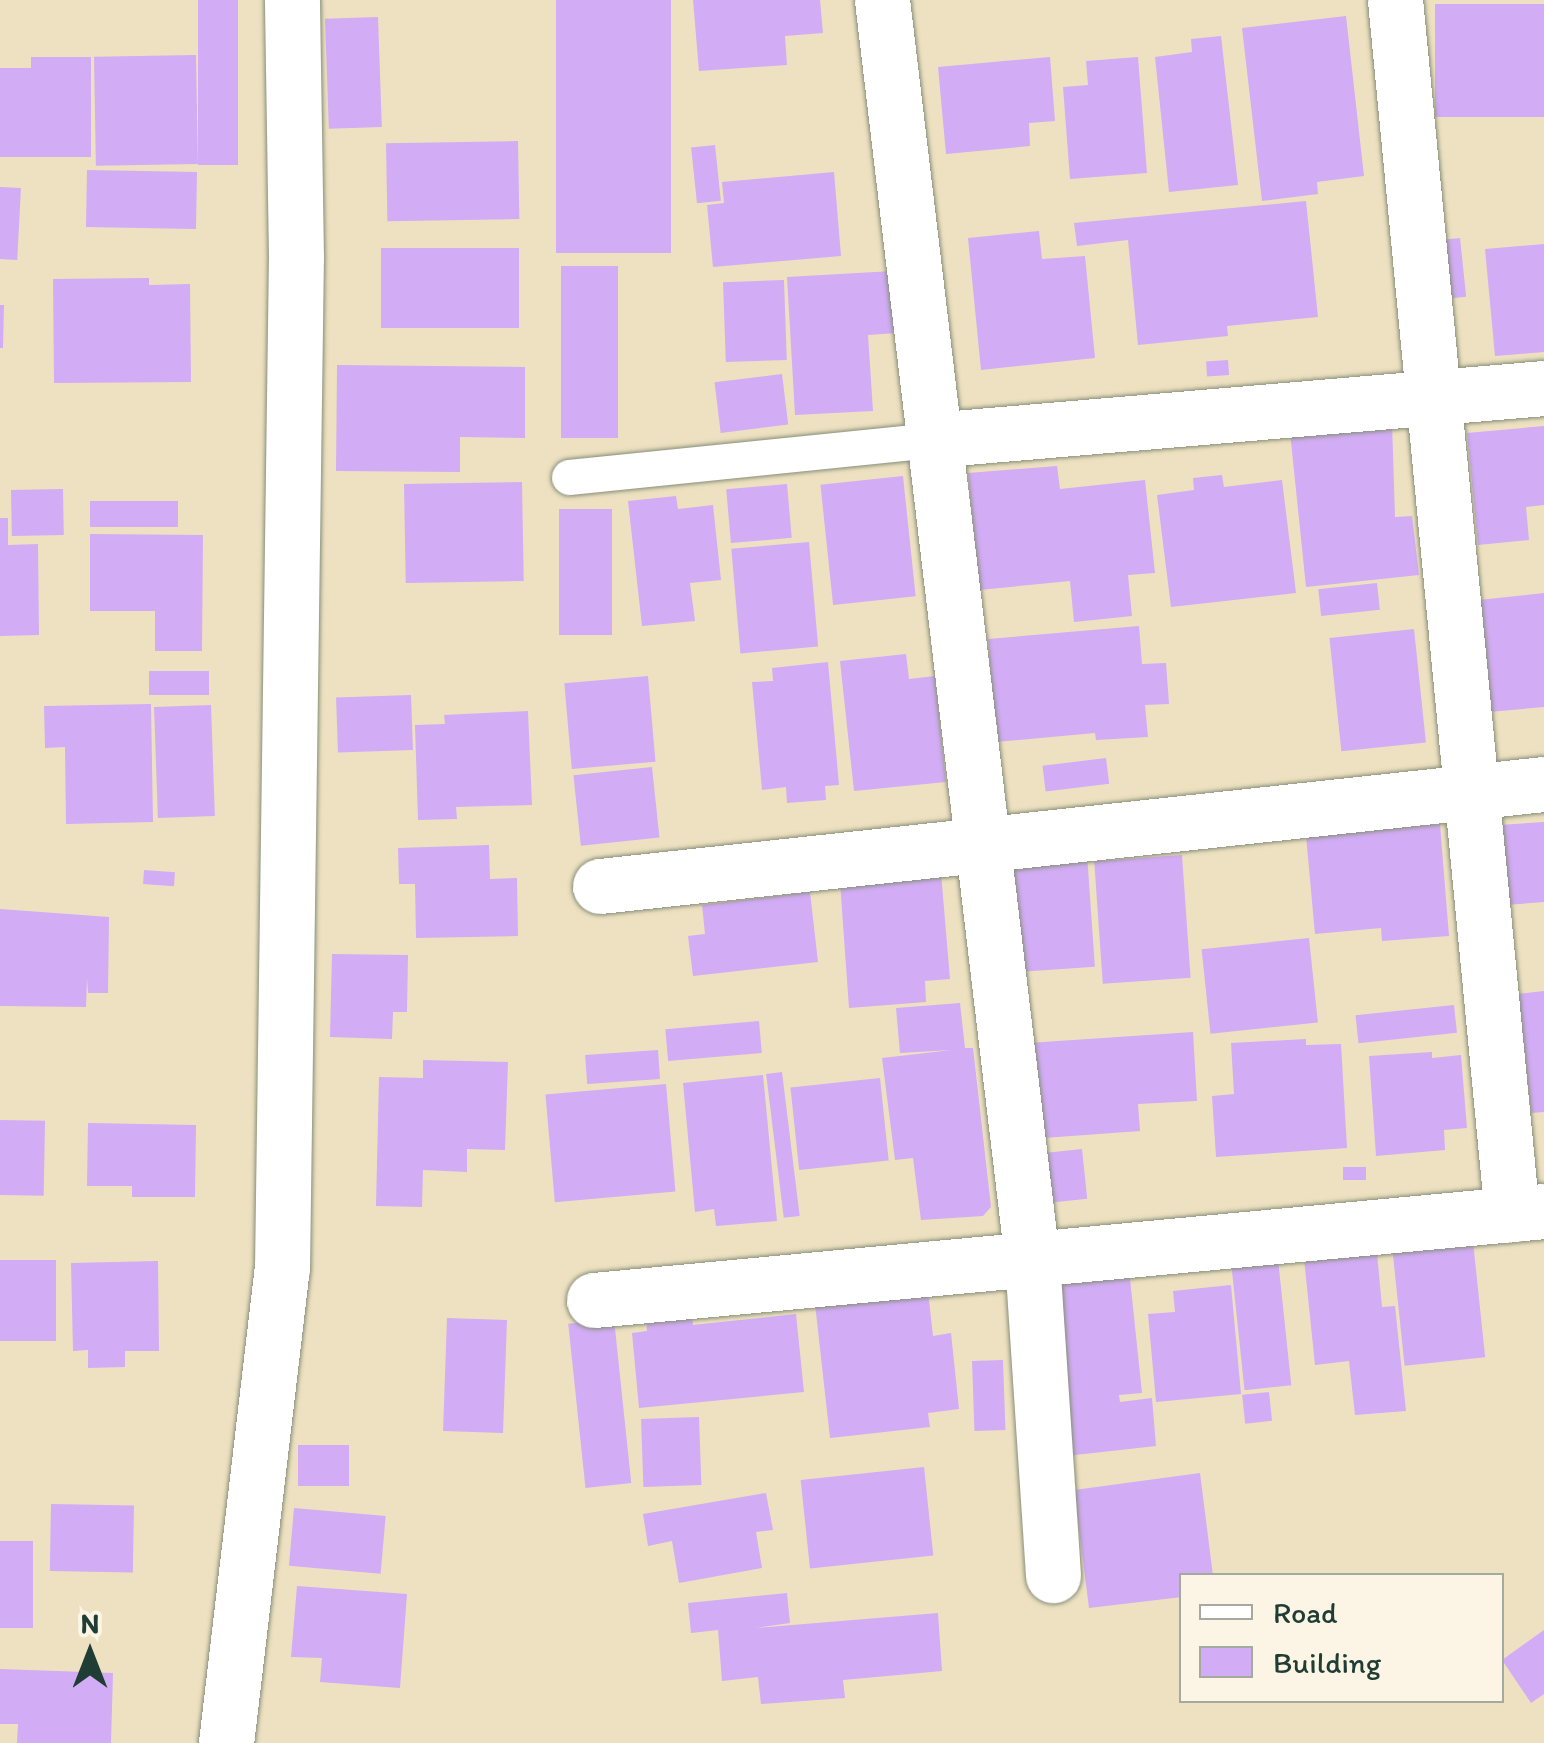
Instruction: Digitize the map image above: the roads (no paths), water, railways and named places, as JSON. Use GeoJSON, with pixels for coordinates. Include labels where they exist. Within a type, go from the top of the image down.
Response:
{"type":"FeatureCollection","features":[{"type":"Feature","properties":{"kind":"street"},"geometry":{"type":"LineString","coordinates":[[226,1743],[282,1269],[296,258],[292,0]]}},
{"type":"Feature","properties":{"kind":"street"},"geometry":{"type":"LineString","coordinates":[[882,0],[931,440],[1032,1259],[1052,1575]]}},
{"type":"Feature","properties":{"kind":"street"},"geometry":{"type":"LineString","coordinates":[[594,1300],[1528,1212],[1472,793],[1395,0]]}},
{"type":"Feature","properties":{"kind":"street"},"geometry":{"type":"LineString","coordinates":[[931,440],[1544,388]]}},
{"type":"Feature","properties":{"kind":"street"},"geometry":{"type":"LineString","coordinates":[[600,886],[981,848],[1544,784]]}},
{"type":"Feature","properties":{"kind":"lane"},"geometry":{"type":"LineString","coordinates":[[569,477],[931,440]]}}]}
